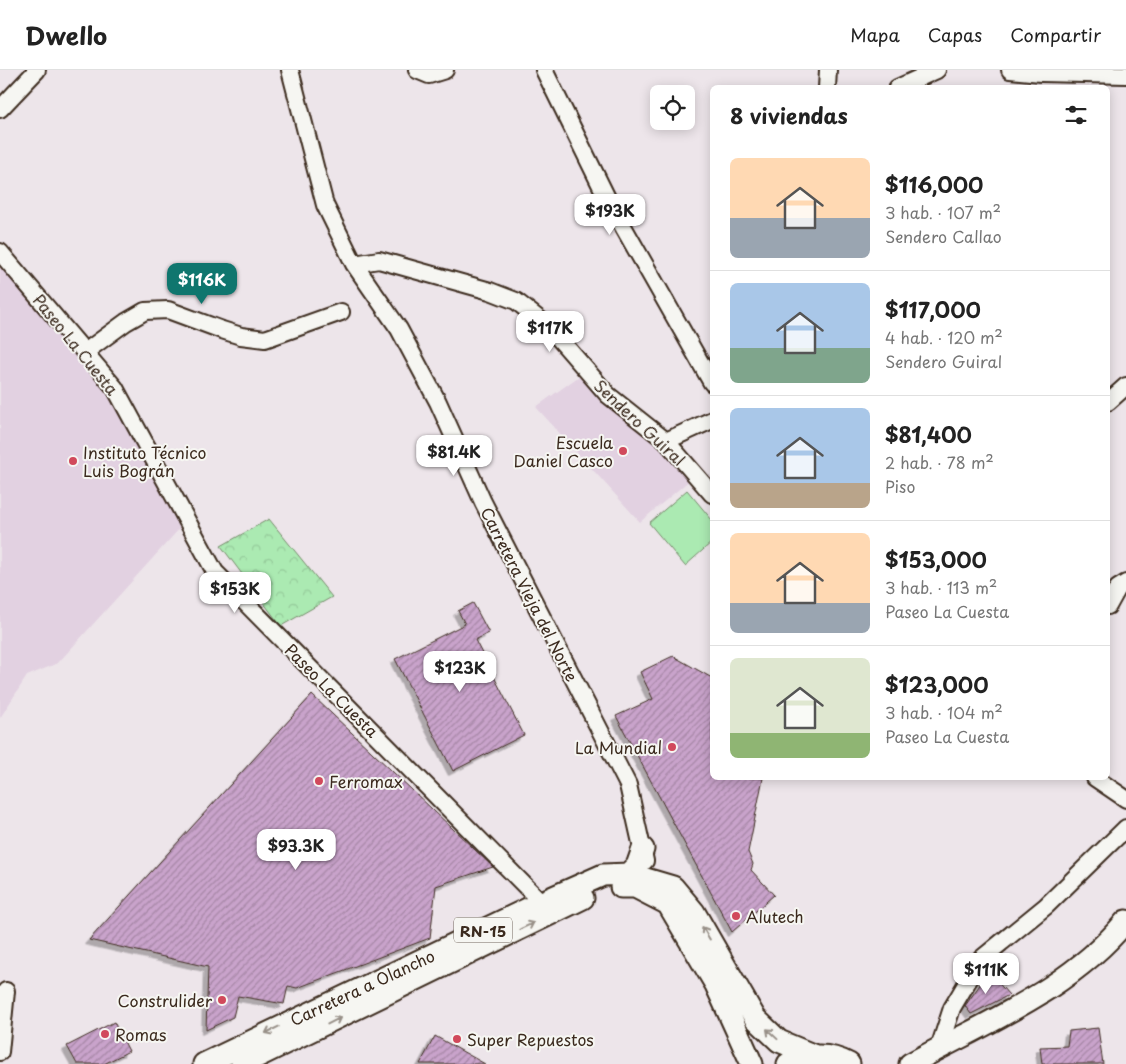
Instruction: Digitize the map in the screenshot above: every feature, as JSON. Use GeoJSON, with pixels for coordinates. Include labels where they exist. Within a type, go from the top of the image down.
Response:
{"type":"FeatureCollection","features":[{"type":"Feature","properties":{"kind":"main road"},"geometry":{"type":"LineString","coordinates":[[639,876],[637,866],[643,849]]}},
{"type":"Feature","properties":{"kind":"main road","name":"Carretera a Olancho"},"geometry":{"type":"LineString","coordinates":[[242,1064],[547,908],[603,875],[639,876],[673,887],[694,912],[755,1018],[779,1041],[815,1056]]}},
{"type":"Feature","properties":{"kind":"main road","name":"Carretera a Olancho"},"geometry":{"type":"LineString","coordinates":[[204,1064],[547,908],[603,888],[635,887],[668,904],[716,985],[752,1064]]}},
{"type":"Feature","properties":{"kind":"main road"},"geometry":{"type":"LineString","coordinates":[[910,1064],[1030,1000],[1061,981],[1092,958],[1126,921]]}},
{"type":"Feature","properties":{"kind":"main road","name":"RN-15"},"geometry":{"type":"LineString","coordinates":[[788,1064],[799,1058],[815,1056],[831,1057],[849,1064]]}},
{"type":"Feature","properties":{"kind":"street"},"geometry":{"type":"LineString","coordinates":[[0,109],[37,70]]}},
{"type":"Feature","properties":{"kind":"street","name":"Carretera Vieja del Norte"},"geometry":{"type":"LineString","coordinates":[[290,70],[325,205],[354,264],[399,329],[438,402],[483,502],[628,785],[643,849]]}},
{"type":"Feature","properties":{"kind":"street"},"geometry":{"type":"LineString","coordinates":[[417,70],[429,75],[445,70]]}},
{"type":"Feature","properties":{"kind":"street"},"geometry":{"type":"LineString","coordinates":[[544,70],[608,200],[710,380]]}},
{"type":"Feature","properties":{"kind":"street"},"geometry":{"type":"LineString","coordinates":[[827,85],[828,70]]}},
{"type":"Feature","properties":{"kind":"street"},"geometry":{"type":"LineString","coordinates":[[904,85],[936,70]]}},
{"type":"Feature","properties":{"kind":"street"},"geometry":{"type":"LineString","coordinates":[[1010,70],[1126,75]]}},
{"type":"Feature","properties":{"kind":"street","name":"Paseo La Cuesta"},"geometry":{"type":"LineString","coordinates":[[0,252],[115,388],[215,572],[547,908]]}},
{"type":"Feature","properties":{"kind":"street","name":"Sendero Guiral"},"geometry":{"type":"LineString","coordinates":[[354,264],[379,260],[490,291],[516,301],[549,327],[608,396],[666,441],[710,492]]}},
{"type":"Feature","properties":{"kind":"street"},"geometry":{"type":"LineString","coordinates":[[85,352],[126,322],[145,311],[168,310],[242,336],[266,339],[341,312]]}},
{"type":"Feature","properties":{"kind":"street"},"geometry":{"type":"LineString","coordinates":[[1110,400],[1126,386]]}},
{"type":"Feature","properties":{"kind":"street"},"geometry":{"type":"LineString","coordinates":[[666,441],[710,421]]}},
{"type":"Feature","properties":{"kind":"street"},"geometry":{"type":"LineString","coordinates":[[1110,602],[1118,588],[1126,583]]}},
{"type":"Feature","properties":{"kind":"street"},"geometry":{"type":"LineString","coordinates":[[1098,780],[1126,799]]}},
{"type":"Feature","properties":{"kind":"street"},"geometry":{"type":"LineString","coordinates":[[939,1048],[952,1008],[981,959],[1046,906],[1126,828]]}},
{"type":"Feature","properties":{"kind":"street"},"geometry":{"type":"LineString","coordinates":[[0,1052],[6,991]]}},
{"type":"Feature","properties":{"kind":"shaded area","name":"Instituto Técnico Luis Bográn"},"geometry":{"type":"Polygon","coordinates":[[[0,263],[111,394],[180,528],[58,663],[27,676],[0,718],[0,263]]]}},
{"type":"Feature","properties":{"kind":"shaded area","name":"Escuela Daniel Casco"},"geometry":{"type":"Polygon","coordinates":[[[585,372],[691,479],[640,522],[536,407],[585,372]]]}},
{"type":"Feature","properties":{"kind":"green space"},"geometry":{"type":"Polygon","coordinates":[[[687,490],[710,518],[710,544],[685,566],[649,523],[687,490]]]}},
{"type":"Feature","properties":{"kind":"green space"},"geometry":{"type":"Polygon","coordinates":[[[269,519],[332,597],[281,626],[221,546],[269,519]]]}},
{"type":"Feature","properties":{"kind":"building"},"geometry":{"type":"Polygon","coordinates":[[[473,603],[489,633],[475,640],[524,735],[453,771],[395,659],[465,624],[458,611],[473,603]]]}},
{"type":"Feature","properties":{"kind":"building","name":"La Mundial"},"geometry":{"type":"Polygon","coordinates":[[[673,656],[710,677],[710,780],[763,780],[748,852],[753,864],[751,870],[774,895],[732,932],[616,716],[653,699],[640,672],[673,656]]]}},
{"type":"Feature","properties":{"kind":"building","name":"Ferromax"},"geometry":{"type":"Polygon","coordinates":[[[312,695],[493,867],[436,886],[430,938],[297,988],[288,986],[284,1004],[238,996],[233,1017],[206,1030],[208,967],[89,940],[312,695]]]}},
{"type":"Feature","properties":{"kind":"building"},"geometry":{"type":"Polygon","coordinates":[[[989,972],[1009,995],[971,1014],[965,1006],[989,972]]]}},
{"type":"Feature","properties":{"kind":"building","name":"Romas"},"geometry":{"type":"Polygon","coordinates":[[[114,1022],[129,1051],[104,1064],[77,1064],[67,1046],[114,1022]]]}},
{"type":"Feature","properties":{"kind":"building"},"geometry":{"type":"Polygon","coordinates":[[[1098,1028],[1103,1064],[1042,1064],[1040,1047],[1067,1046],[1069,1031],[1098,1028]]]}},
{"type":"Feature","properties":{"kind":"building"},"geometry":{"type":"Polygon","coordinates":[[[435,1036],[485,1064],[420,1064],[435,1036]]]}},
{"type":"Feature","properties":{"kind":"place","name":"Escuela Daniel Casco"},"geometry":{"type":"Point","coordinates":[623,451]}},
{"type":"Feature","properties":{"kind":"place","name":"Instituto Técnico Luis Bográn"},"geometry":{"type":"Point","coordinates":[73,461]}},
{"type":"Feature","properties":{"kind":"place","name":"La Mundial"},"geometry":{"type":"Point","coordinates":[672,747]}},
{"type":"Feature","properties":{"kind":"place","name":"Ferromax"},"geometry":{"type":"Point","coordinates":[319,781]}},
{"type":"Feature","properties":{"kind":"place","name":"Alutech"},"geometry":{"type":"Point","coordinates":[736,916]}},
{"type":"Feature","properties":{"kind":"place","name":"Construlider"},"geometry":{"type":"Point","coordinates":[222,1000]}},
{"type":"Feature","properties":{"kind":"place","name":"Romas"},"geometry":{"type":"Point","coordinates":[105,1034]}},
{"type":"Feature","properties":{"kind":"place","name":"Super Repuestos"},"geometry":{"type":"Point","coordinates":[457,1039]}}]}
